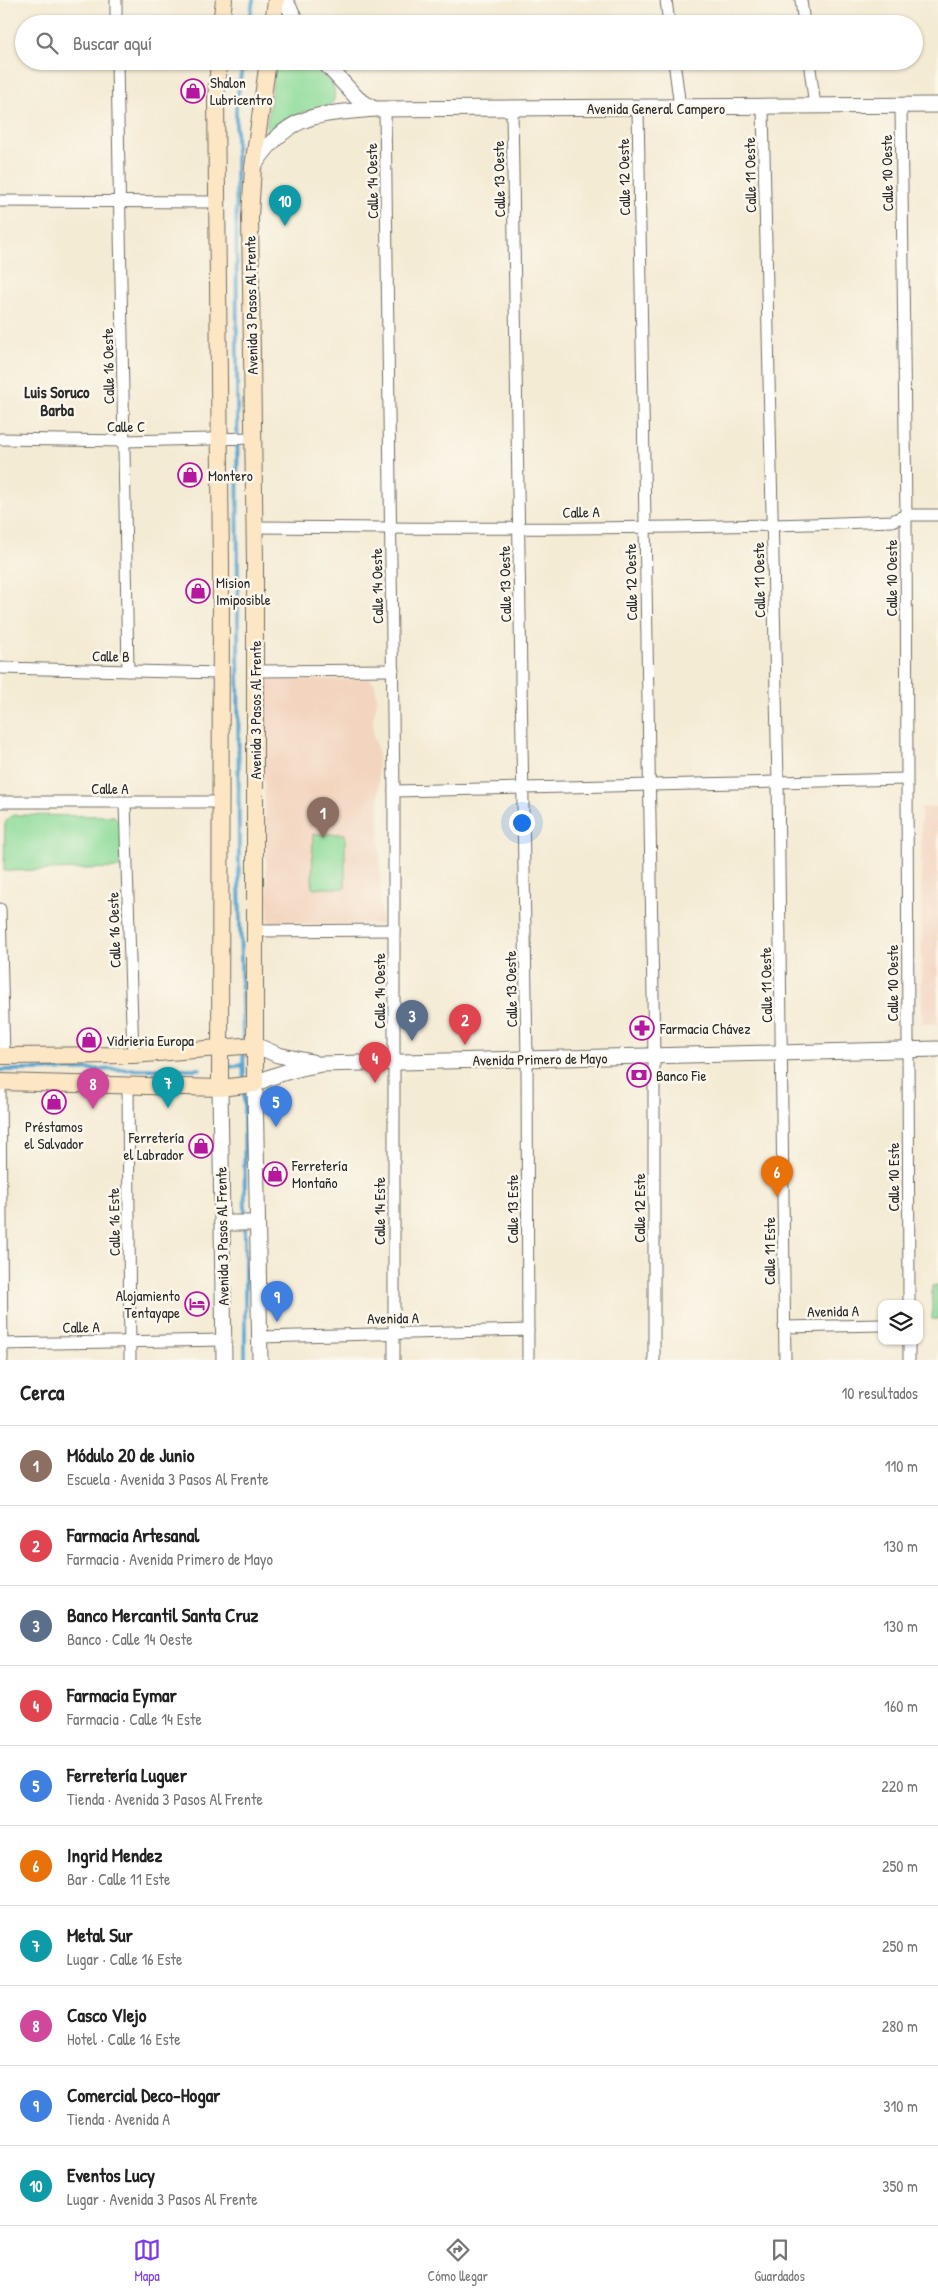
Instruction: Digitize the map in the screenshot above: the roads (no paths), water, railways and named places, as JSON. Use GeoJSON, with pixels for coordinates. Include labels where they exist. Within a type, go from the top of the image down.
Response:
{"type":"FeatureCollection","features":[{"type":"Feature","properties":{"kind":"main road"},"geometry":{"type":"LineString","coordinates":[[222,15],[224,0]]}},
{"type":"Feature","properties":{"kind":"main road"},"geometry":{"type":"LineString","coordinates":[[274,15],[276,0]]}},
{"type":"Feature","properties":{"kind":"main road","name":"Avenida 3 Pasos Al Frente"},"geometry":{"type":"LineString","coordinates":[[218,70],[217,202],[237,439],[254,527],[255,931],[240,1047],[227,1087]]}},
{"type":"Feature","properties":{"kind":"main road","name":"Avenida 3 Pasos Al Frente"},"geometry":{"type":"LineString","coordinates":[[254,1084],[240,1047],[220,802],[221,673],[253,167],[267,70]]}},
{"type":"Feature","properties":{"kind":"main road"},"geometry":{"type":"LineString","coordinates":[[2,1056],[133,1055],[240,1047]]}},
{"type":"Feature","properties":{"kind":"main road"},"geometry":{"type":"LineString","coordinates":[[0,1082],[227,1087],[254,1084]]}},
{"type":"Feature","properties":{"kind":"street"},"geometry":{"type":"LineString","coordinates":[[116,0],[116,15]]}},
{"type":"Feature","properties":{"kind":"street"},"geometry":{"type":"LineString","coordinates":[[285,0],[293,15]]}},
{"type":"Feature","properties":{"kind":"street"},"geometry":{"type":"LineString","coordinates":[[666,0],[668,15]]}},
{"type":"Feature","properties":{"kind":"street"},"geometry":{"type":"LineString","coordinates":[[801,0],[803,15]]}},
{"type":"Feature","properties":{"kind":"street","name":"Calle 16 Oeste"},"geometry":{"type":"LineString","coordinates":[[117,70],[128,671]]}},
{"type":"Feature","properties":{"kind":"street"},"geometry":{"type":"LineString","coordinates":[[331,70],[358,100],[380,109]]}},
{"type":"Feature","properties":{"kind":"street"},"geometry":{"type":"LineString","coordinates":[[675,70],[680,107]]}},
{"type":"Feature","properties":{"kind":"street"},"geometry":{"type":"LineString","coordinates":[[810,70],[815,106]]}},
{"type":"Feature","properties":{"kind":"street","name":"Avenida General Campero"},"geometry":{"type":"LineString","coordinates":[[253,167],[266,147],[284,131],[305,120],[328,113],[380,109],[512,110],[938,105]]}},
{"type":"Feature","properties":{"kind":"street","name":"Calle 10 Oeste"},"geometry":{"type":"LineString","coordinates":[[900,106],[906,515],[907,1050]]}},
{"type":"Feature","properties":{"kind":"street","name":"Calle 12 Oeste"},"geometry":{"type":"LineString","coordinates":[[638,108],[654,1056]]}},
{"type":"Feature","properties":{"kind":"street","name":"Calle 11 Oeste"},"geometry":{"type":"LineString","coordinates":[[763,108],[773,526],[782,1052]]}},
{"type":"Feature","properties":{"kind":"street","name":"Calle 14 Oeste"},"geometry":{"type":"LineString","coordinates":[[380,109],[392,528],[394,791],[393,1062]]}},
{"type":"Feature","properties":{"kind":"street","name":"Calle 13 Oeste"},"geometry":{"type":"LineString","coordinates":[[512,110],[527,1059]]}},
{"type":"Feature","properties":{"kind":"street"},"geometry":{"type":"LineString","coordinates":[[0,201],[120,200],[217,202]]}},
{"type":"Feature","properties":{"kind":"street","name":"Calle C"},"geometry":{"type":"LineString","coordinates":[[0,439],[124,441],[237,439]]}},
{"type":"Feature","properties":{"kind":"street"},"geometry":{"type":"LineString","coordinates":[[906,515],[938,515]]}},
{"type":"Feature","properties":{"kind":"street","name":"Calle A"},"geometry":{"type":"LineString","coordinates":[[254,527],[519,528],[773,526],[892,521],[906,515]]}},
{"type":"Feature","properties":{"kind":"street","name":"Calle B"},"geometry":{"type":"LineString","coordinates":[[0,668],[221,673]]}},
{"type":"Feature","properties":{"kind":"street"},"geometry":{"type":"LineString","coordinates":[[255,671],[393,670]]}},
{"type":"Feature","properties":{"kind":"street"},"geometry":{"type":"LineString","coordinates":[[394,791],[906,779]]}},
{"type":"Feature","properties":{"kind":"street","name":"Calle A"},"geometry":{"type":"LineString","coordinates":[[0,802],[220,802]]}},
{"type":"Feature","properties":{"kind":"street","name":"Calle 16 Oeste"},"geometry":{"type":"LineString","coordinates":[[125,803],[133,1055]]}},
{"type":"Feature","properties":{"kind":"street"},"geometry":{"type":"LineString","coordinates":[[0,909],[2,1056]]}},
{"type":"Feature","properties":{"kind":"street"},"geometry":{"type":"LineString","coordinates":[[255,931],[394,930]]}},
{"type":"Feature","properties":{"kind":"street","name":"Avenida Primero de Mayo"},"geometry":{"type":"LineString","coordinates":[[240,1047],[321,1064]]}},
{"type":"Feature","properties":{"kind":"street","name":"Avenida Primero de Mayo"},"geometry":{"type":"LineString","coordinates":[[254,1084],[282,1072],[321,1064],[938,1049]]}},
{"type":"Feature","properties":{"kind":"street","name":"Calle 10 Este"},"geometry":{"type":"LineString","coordinates":[[907,1050],[909,1300]]}},
{"type":"Feature","properties":{"kind":"street","name":"Calle 11 Este"},"geometry":{"type":"LineString","coordinates":[[782,1052],[785,1360]]}},
{"type":"Feature","properties":{"kind":"street","name":"Calle 12 Este"},"geometry":{"type":"LineString","coordinates":[[654,1056],[654,1360]]}},
{"type":"Feature","properties":{"kind":"street","name":"Calle 13 Este"},"geometry":{"type":"LineString","coordinates":[[527,1059],[528,1360]]}},
{"type":"Feature","properties":{"kind":"street","name":"Calle 14 Este"},"geometry":{"type":"LineString","coordinates":[[393,1062],[394,1360]]}},
{"type":"Feature","properties":{"kind":"street"},"geometry":{"type":"LineString","coordinates":[[0,1082],[2,1360]]}},
{"type":"Feature","properties":{"kind":"street","name":"Calle 16 Este"},"geometry":{"type":"LineString","coordinates":[[128,1084],[130,1360]]}},
{"type":"Feature","properties":{"kind":"street","name":"Avenida 3 Pasos Al Frente"},"geometry":{"type":"LineString","coordinates":[[224,1360],[224,1340],[242,1223],[254,1084]]}},
{"type":"Feature","properties":{"kind":"street","name":"Avenida 3 Pasos Al Frente"},"geometry":{"type":"LineString","coordinates":[[227,1087],[242,1223],[260,1337],[260,1360]]}},
{"type":"Feature","properties":{"kind":"street","name":"Avenida A"},"geometry":{"type":"LineString","coordinates":[[784,1327],[878,1325]]}},
{"type":"Feature","properties":{"kind":"street","name":"Avenida A"},"geometry":{"type":"LineString","coordinates":[[260,1337],[528,1330]]}},
{"type":"Feature","properties":{"kind":"street","name":"Calle A"},"geometry":{"type":"LineString","coordinates":[[1,1344],[224,1340]]}},
{"type":"Feature","properties":{"kind":"street"},"geometry":{"type":"LineString","coordinates":[[909,1345],[909,1360]]}},
{"type":"Feature","properties":{"kind":"waterway"},"geometry":{"type":"LineString","coordinates":[[250,15],[253,0]]}},
{"type":"Feature","properties":{"kind":"waterway"},"geometry":{"type":"LineString","coordinates":[[242,70],[236,107],[239,881],[243,1041]]}},
{"type":"Feature","properties":{"kind":"waterway"},"geometry":{"type":"LineString","coordinates":[[243,1050],[244,1081]]}},
{"type":"Feature","properties":{"kind":"waterway"},"geometry":{"type":"LineString","coordinates":[[227,1067],[243,1065]]}},
{"type":"Feature","properties":{"kind":"waterway"},"geometry":{"type":"LineString","coordinates":[[0,1070],[200,1069]]}},
{"type":"Feature","properties":{"kind":"waterway"},"geometry":{"type":"LineString","coordinates":[[244,1090],[245,1218]]}},
{"type":"Feature","properties":{"kind":"waterway"},"geometry":{"type":"LineString","coordinates":[[245,1225],[245,1360]]}},
{"type":"Feature","properties":{"kind":"place","name":"Shalon Lubricentro"},"geometry":{"type":"Point","coordinates":[193,91]}},
{"type":"Feature","properties":{"kind":"place","name":"Eventos Lucy"},"geometry":{"type":"Point","coordinates":[285,226]}},
{"type":"Feature","properties":{"kind":"place","name":"Montero"},"geometry":{"type":"Point","coordinates":[190,475]}},
{"type":"Feature","properties":{"kind":"place","name":"Mision Imiposible"},"geometry":{"type":"Point","coordinates":[198,591]}},
{"type":"Feature","properties":{"kind":"place","name":"Módulo 20 de Junio"},"geometry":{"type":"Point","coordinates":[323,838]}},
{"type":"Feature","properties":{"kind":"place","name":"Farmacia Chávez"},"geometry":{"type":"Point","coordinates":[642,1028]}},
{"type":"Feature","properties":{"kind":"place","name":"Vidrieria Europa"},"geometry":{"type":"Point","coordinates":[89,1040]}},
{"type":"Feature","properties":{"kind":"place","name":"Banco Mercantil Santa Cruz"},"geometry":{"type":"Point","coordinates":[412,1041]}},
{"type":"Feature","properties":{"kind":"place","name":"Farmacia Artesanal"},"geometry":{"type":"Point","coordinates":[465,1045]}},
{"type":"Feature","properties":{"kind":"place","name":"Banco Fie"},"geometry":{"type":"Point","coordinates":[639,1075]}},
{"type":"Feature","properties":{"kind":"place","name":"Farmacia Eymar"},"geometry":{"type":"Point","coordinates":[375,1083]}},
{"type":"Feature","properties":{"kind":"place","name":"Préstamos el Salvador"},"geometry":{"type":"Point","coordinates":[54,1102]}},
{"type":"Feature","properties":{"kind":"place","name":"Metal Sur"},"geometry":{"type":"Point","coordinates":[168,1108]}},
{"type":"Feature","properties":{"kind":"place","name":"Casco VIejo"},"geometry":{"type":"Point","coordinates":[93,1109]}},
{"type":"Feature","properties":{"kind":"place","name":"Ferretería Luguer"},"geometry":{"type":"Point","coordinates":[276,1127]}},
{"type":"Feature","properties":{"kind":"place","name":"Ferretería el Labrador"},"geometry":{"type":"Point","coordinates":[201,1146]}},
{"type":"Feature","properties":{"kind":"place","name":"Ferretería Montaño"},"geometry":{"type":"Point","coordinates":[275,1174]}},
{"type":"Feature","properties":{"kind":"place","name":"Ingrid Mendez"},"geometry":{"type":"Point","coordinates":[777,1197]}},
{"type":"Feature","properties":{"kind":"place","name":"Alojamiento Tentayape"},"geometry":{"type":"Point","coordinates":[197,1304]}},
{"type":"Feature","properties":{"kind":"place","name":"Comercial Deco-Hogar"},"geometry":{"type":"Point","coordinates":[277,1322]}},
{"type":"Feature","properties":{"kind":"district","name":"Luis Soruco Barba"},"geometry":{"type":"Point","coordinates":[57,401]}}]}
